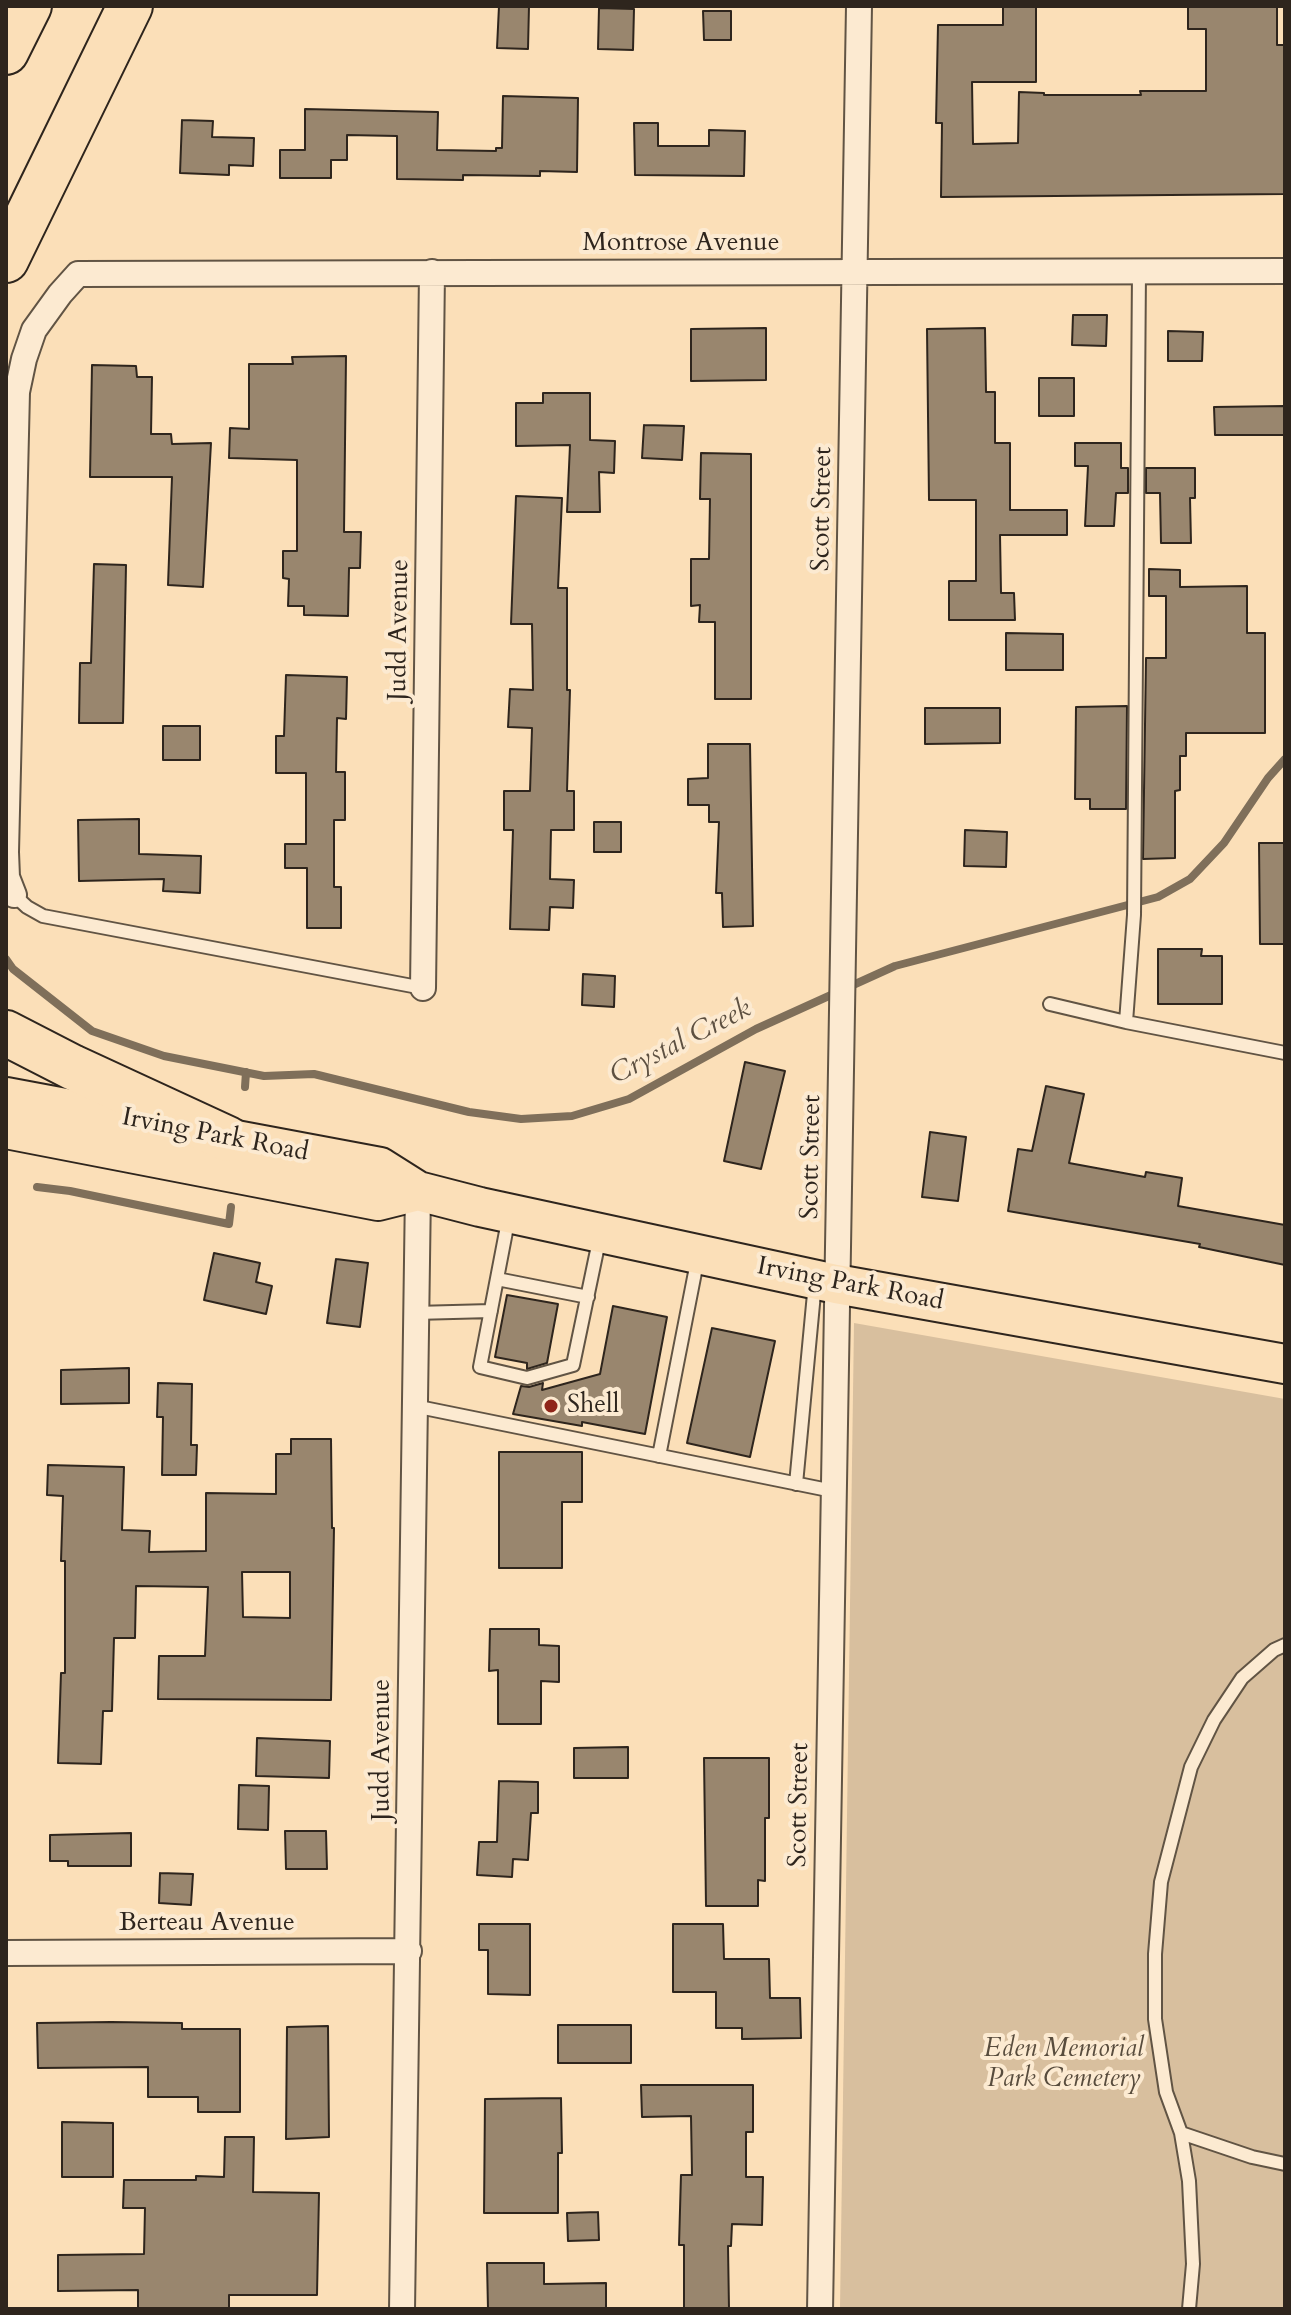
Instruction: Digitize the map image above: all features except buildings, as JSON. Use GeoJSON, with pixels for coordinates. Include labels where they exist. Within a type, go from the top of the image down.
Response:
{"type":"FeatureCollection","features":[{"type":"Feature","properties":{"kind":"highway"},"geometry":{"type":"LineString","coordinates":[[6,52],[29,6]]}},
{"type":"Feature","properties":{"kind":"highway"},"geometry":{"type":"LineString","coordinates":[[6,260],[130,6]]}},
{"type":"Feature","properties":{"kind":"highway"},"geometry":{"type":"LineString","coordinates":[[6,1033],[228,1139]]}},
{"type":"Feature","properties":{"kind":"main road","name":"Irving Park Road"},"geometry":{"type":"LineString","coordinates":[[6,1097],[380,1167],[418,1191],[826,1282],[1285,1364]]}},
{"type":"Feature","properties":{"kind":"main road","name":"Irving Park Road"},"geometry":{"type":"LineString","coordinates":[[6,1129],[378,1201],[418,1191]]}},
{"type":"Feature","properties":{"kind":"street","name":"Scott Street"},"geometry":{"type":"LineString","coordinates":[[820,2309],[833,1491],[826,1282],[843,1028],[859,6]]}},
{"type":"Feature","properties":{"kind":"street","name":"Montrose Avenue"},"geometry":{"type":"LineString","coordinates":[[14,895],[7,877],[6,852],[17,392],[34,330],[78,274],[1285,271]]}},
{"type":"Feature","properties":{"kind":"street","name":"Judd Avenue"},"geometry":{"type":"LineString","coordinates":[[423,988],[432,272]]}},
{"type":"Feature","properties":{"kind":"street","name":"Judd Avenue"},"geometry":{"type":"LineString","coordinates":[[402,2309],[418,1191]]}},
{"type":"Feature","properties":{"kind":"street","name":"Berteau Avenue"},"geometry":{"type":"LineString","coordinates":[[6,1953],[409,1951]]}},
{"type":"Feature","properties":{"kind":"lane"},"geometry":{"type":"LineString","coordinates":[[1126,1022],[1134,915],[1139,271]]}},
{"type":"Feature","properties":{"kind":"lane"},"geometry":{"type":"LineString","coordinates":[[14,895],[43,916],[423,988]]}},
{"type":"Feature","properties":{"kind":"lane"},"geometry":{"type":"LineString","coordinates":[[1050,1004],[1285,1053]]}},
{"type":"Feature","properties":{"kind":"lane"},"geometry":{"type":"LineString","coordinates":[[509,1213],[480,1367],[527,1378],[573,1365],[601,1233]]}},
{"type":"Feature","properties":{"kind":"lane"},"geometry":{"type":"LineString","coordinates":[[659,1456],[698,1254]]}},
{"type":"Feature","properties":{"kind":"lane"},"geometry":{"type":"LineString","coordinates":[[497,1279],[588,1297]]}},
{"type":"Feature","properties":{"kind":"lane"},"geometry":{"type":"LineString","coordinates":[[796,1484],[826,1282]]}},
{"type":"Feature","properties":{"kind":"lane"},"geometry":{"type":"LineString","coordinates":[[415,1313],[491,1311]]}},
{"type":"Feature","properties":{"kind":"lane"},"geometry":{"type":"LineString","coordinates":[[414,1406],[833,1491]]}},
{"type":"Feature","properties":{"kind":"lane"},"geometry":{"type":"LineString","coordinates":[[1189,2309],[1193,2264],[1189,2181],[1181,2133],[1166,2092],[1155,2019],[1155,1954],[1161,1882],[1191,1767],[1214,1720],[1242,1678],[1274,1650],[1285,1645]]}},
{"type":"Feature","properties":{"kind":"lane"},"geometry":{"type":"LineString","coordinates":[[1181,2133],[1252,2157],[1285,2164]]}},
{"type":"Feature","properties":{"kind":"green space","name":"Eden Memorial Park Cemetery"},"geometry":{"type":"Polygon","coordinates":[[[854,1323],[1285,1399],[1285,2309],[840,2309],[854,1323]]]}},
{"type":"Feature","properties":{"kind":"waterway","name":"Crystal Creek"},"geometry":{"type":"LineString","coordinates":[[6,959],[13,969],[92,1031],[164,1056],[264,1076],[314,1074],[469,1112],[521,1119],[572,1116],[629,1099],[756,1029],[895,966],[1158,897],[1190,879],[1224,843],[1268,778],[1285,759]]}},
{"type":"Feature","properties":{"kind":"waterway"},"geometry":{"type":"LineString","coordinates":[[245,1087],[246,1072]]}},
{"type":"Feature","properties":{"kind":"waterway"},"geometry":{"type":"LineString","coordinates":[[37,1187],[229,1224],[231,1207]]}},
{"type":"Feature","properties":{"kind":"place","name":"Shell"},"geometry":{"type":"Point","coordinates":[551,1406]}}]}
